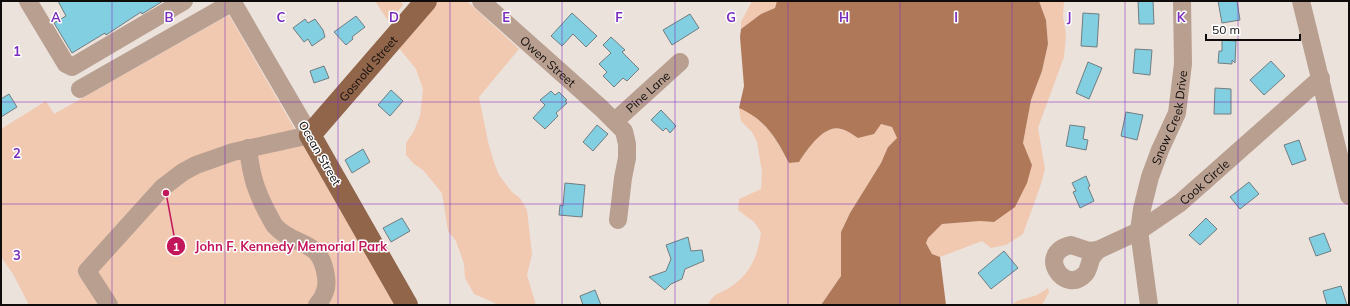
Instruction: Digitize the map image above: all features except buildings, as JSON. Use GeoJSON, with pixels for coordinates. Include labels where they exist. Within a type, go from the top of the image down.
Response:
{"type":"FeatureCollection","features":[{"type":"Feature","properties":{"kind":"main road","name":"Gosnold Street"},"geometry":{"type":"LineString","coordinates":[[310,136],[426,1]]}},
{"type":"Feature","properties":{"kind":"main road","name":"Ocean Street"},"geometry":{"type":"LineString","coordinates":[[310,136],[407,305]]}},
{"type":"Feature","properties":{"kind":"street"},"geometry":{"type":"LineString","coordinates":[[28,1],[66,64],[72,67],[184,1]]}},
{"type":"Feature","properties":{"kind":"street"},"geometry":{"type":"LineString","coordinates":[[80,89],[232,1]]}},
{"type":"Feature","properties":{"kind":"street","name":"Ocean Street"},"geometry":{"type":"LineString","coordinates":[[232,1],[310,136]]}},
{"type":"Feature","properties":{"kind":"street","name":"Owen Street"},"geometry":{"type":"LineString","coordinates":[[481,1],[552,63],[624,131],[627,144],[627,158],[618,220]]}},
{"type":"Feature","properties":{"kind":"street","name":"Snow Creek Drive"},"geometry":{"type":"LineString","coordinates":[[1139,231],[1142,209],[1150,177],[1160,150],[1177,113],[1183,64],[1182,1]]}},
{"type":"Feature","properties":{"kind":"street"},"geometry":{"type":"LineString","coordinates":[[1301,1],[1349,196]]}},
{"type":"Feature","properties":{"kind":"street","name":"Pine Lane"},"geometry":{"type":"LineString","coordinates":[[615,121],[680,62]]}},
{"type":"Feature","properties":{"kind":"street","name":"Cook Circle"},"geometry":{"type":"LineString","coordinates":[[1098,250],[1139,231],[1180,204],[1321,78]]}},
{"type":"Feature","properties":{"kind":"street"},"geometry":{"type":"LineString","coordinates":[[108,305],[87,271],[162,188],[177,176],[212,158],[248,148],[310,136]]}},
{"type":"Feature","properties":{"kind":"street"},"geometry":{"type":"LineString","coordinates":[[248,148],[256,189],[274,225],[288,236],[312,248],[323,260],[327,282],[325,294],[317,305]]}},
{"type":"Feature","properties":{"kind":"street"},"geometry":{"type":"LineString","coordinates":[[1139,231],[1149,305]]}},
{"type":"Feature","properties":{"kind":"shaded area"},"geometry":{"type":"Polygon","coordinates":[[[375,1],[401,1],[403,5],[389,22],[375,1]]]}},
{"type":"Feature","properties":{"kind":"shaded area"},"geometry":{"type":"Polygon","coordinates":[[[436,1],[467,1],[519,49],[479,97],[489,146],[499,175],[512,192],[520,198],[527,210],[532,254],[527,275],[536,305],[496,305],[495,303],[474,294],[465,278],[464,264],[456,241],[448,231],[442,193],[423,170],[414,164],[406,155],[406,143],[414,131],[420,116],[423,89],[416,69],[398,47],[436,1]]]}},
{"type":"Feature","properties":{"kind":"shaded area"},"geometry":{"type":"Polygon","coordinates":[[[752,1],[777,1],[775,8],[761,14],[741,29],[741,22],[752,1]]]}},
{"type":"Feature","properties":{"kind":"shaded area"},"geometry":{"type":"Polygon","coordinates":[[[777,1],[1039,1],[1046,20],[1048,44],[1042,71],[1031,100],[1023,143],[1032,165],[1027,183],[1015,207],[994,222],[980,221],[942,224],[928,238],[926,243],[932,254],[940,257],[946,305],[821,305],[841,276],[841,232],[850,213],[881,163],[888,147],[897,138],[892,127],[881,124],[874,134],[858,138],[845,130],[835,128],[822,134],[799,162],[789,163],[775,138],[763,124],[739,108],[744,86],[740,37],[741,29],[761,14],[775,8],[777,1]]]}},
{"type":"Feature","properties":{"kind":"shaded area"},"geometry":{"type":"Polygon","coordinates":[[[1039,1],[1064,1],[1063,16],[1066,35],[1064,57],[1038,128],[1045,169],[1023,234],[1006,245],[991,248],[982,241],[940,257],[932,254],[926,243],[928,238],[942,224],[980,221],[994,222],[1032,165],[1023,143],[1031,100],[1042,71],[1048,44],[1046,20],[1039,1]]]}},
{"type":"Feature","properties":{"kind":"shaded area"},"geometry":{"type":"Polygon","coordinates":[[[229,15],[396,305],[29,305],[13,274],[1,257],[1,129],[46,101],[54,114],[229,15]]]}},
{"type":"Feature","properties":{"kind":"shaded area"},"geometry":{"type":"Polygon","coordinates":[[[739,108],[763,124],[774,138],[789,163],[799,162],[822,134],[835,128],[845,130],[858,138],[881,124],[892,127],[897,138],[888,147],[881,163],[850,213],[841,232],[841,276],[821,305],[708,305],[717,294],[736,283],[748,271],[755,257],[760,241],[761,232],[754,222],[738,210],[739,199],[761,189],[762,172],[757,142],[752,132],[741,121],[739,108]]]}},
{"type":"Feature","properties":{"kind":"shaded area"},"geometry":{"type":"Polygon","coordinates":[[[1048,288],[1049,292],[1042,305],[1011,305],[1017,301],[1037,295],[1048,288]]]}},
{"type":"Feature","properties":{"kind":"place","name":"John F. Kennedy Memorial Park"},"geometry":{"type":"Point","coordinates":[166,193]}}]}
